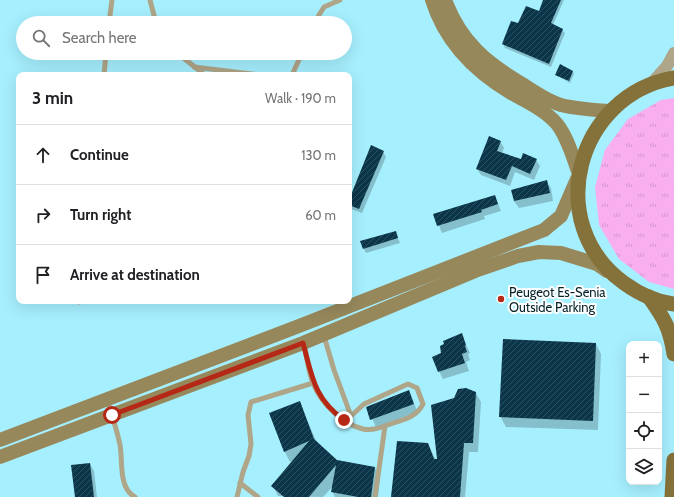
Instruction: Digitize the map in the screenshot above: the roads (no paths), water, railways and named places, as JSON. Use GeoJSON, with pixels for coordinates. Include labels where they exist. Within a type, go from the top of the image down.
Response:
{"type":"FeatureCollection","features":[{"type":"Feature","properties":{"kind":"main road"},"geometry":{"type":"LineString","coordinates":[[432,0],[445,30],[460,52],[471,64],[497,84],[546,114],[558,125],[567,142],[578,176],[578,200],[584,229],[590,243],[602,262],[617,278]]}},
{"type":"Feature","properties":{"kind":"main road"},"geometry":{"type":"LineString","coordinates":[[445,0],[450,14],[467,40],[492,65],[541,96],[560,104],[610,111]]}},
{"type":"Feature","properties":{"kind":"main road"},"geometry":{"type":"LineString","coordinates":[[0,440],[299,326],[544,230],[561,216],[578,176],[585,151],[595,130],[610,111],[631,95],[650,85],[674,78]]}},
{"type":"Feature","properties":{"kind":"main road"},"geometry":{"type":"LineString","coordinates":[[0,457],[303,343],[475,271],[518,256],[539,252],[567,254],[597,264],[632,289],[649,297],[674,304]]}},
{"type":"Feature","properties":{"kind":"main road"},"geometry":{"type":"LineString","coordinates":[[649,297],[665,319],[672,341],[674,354]]}},
{"type":"Feature","properties":{"kind":"main road"},"geometry":{"type":"LineString","coordinates":[[299,326],[303,343]]}},
{"type":"Feature","properties":{"kind":"main road"},"geometry":{"type":"LineString","coordinates":[[672,497],[674,460]]}},
{"type":"Feature","properties":{"kind":"street"},"geometry":{"type":"LineString","coordinates":[[650,85],[667,66],[674,53]]}},
{"type":"Feature","properties":{"kind":"lane"},"geometry":{"type":"LineString","coordinates":[[110,16],[112,0]]}},
{"type":"Feature","properties":{"kind":"lane"},"geometry":{"type":"LineString","coordinates":[[150,0],[154,16]]}},
{"type":"Feature","properties":{"kind":"lane"},"geometry":{"type":"LineString","coordinates":[[318,16],[324,7],[340,0]]}},
{"type":"Feature","properties":{"kind":"lane"},"geometry":{"type":"LineString","coordinates":[[104,72],[105,60]]}},
{"type":"Feature","properties":{"kind":"lane"},"geometry":{"type":"LineString","coordinates":[[185,60],[201,72]]}},
{"type":"Feature","properties":{"kind":"lane"},"geometry":{"type":"LineString","coordinates":[[293,72],[299,60]]}},
{"type":"Feature","properties":{"kind":"lane"},"geometry":{"type":"LineString","coordinates":[[194,67],[235,72]]}},
{"type":"Feature","properties":{"kind":"lane"},"geometry":{"type":"LineString","coordinates":[[324,334],[334,370],[351,416]]}},
{"type":"Feature","properties":{"kind":"lane"},"geometry":{"type":"LineString","coordinates":[[303,343],[313,383],[330,410],[344,420],[365,430],[385,426],[414,415],[420,411],[423,404],[417,388],[408,384],[364,404],[351,416],[344,420]]}},
{"type":"Feature","properties":{"kind":"lane"},"geometry":{"type":"LineString","coordinates":[[237,497],[251,444],[248,415],[251,402],[313,383]]}},
{"type":"Feature","properties":{"kind":"lane"},"geometry":{"type":"LineString","coordinates":[[106,399],[120,445],[123,479],[129,494],[135,497]]}},
{"type":"Feature","properties":{"kind":"lane"},"geometry":{"type":"LineString","coordinates":[[374,497],[385,426]]}},
{"type":"Feature","properties":{"kind":"lane"},"geometry":{"type":"LineString","coordinates":[[240,483],[258,497]]}},
{"type":"Feature","properties":{"kind":"place","name":"Peugeot Es-Senia Outside Parking"},"geometry":{"type":"Point","coordinates":[501,299]}}]}
